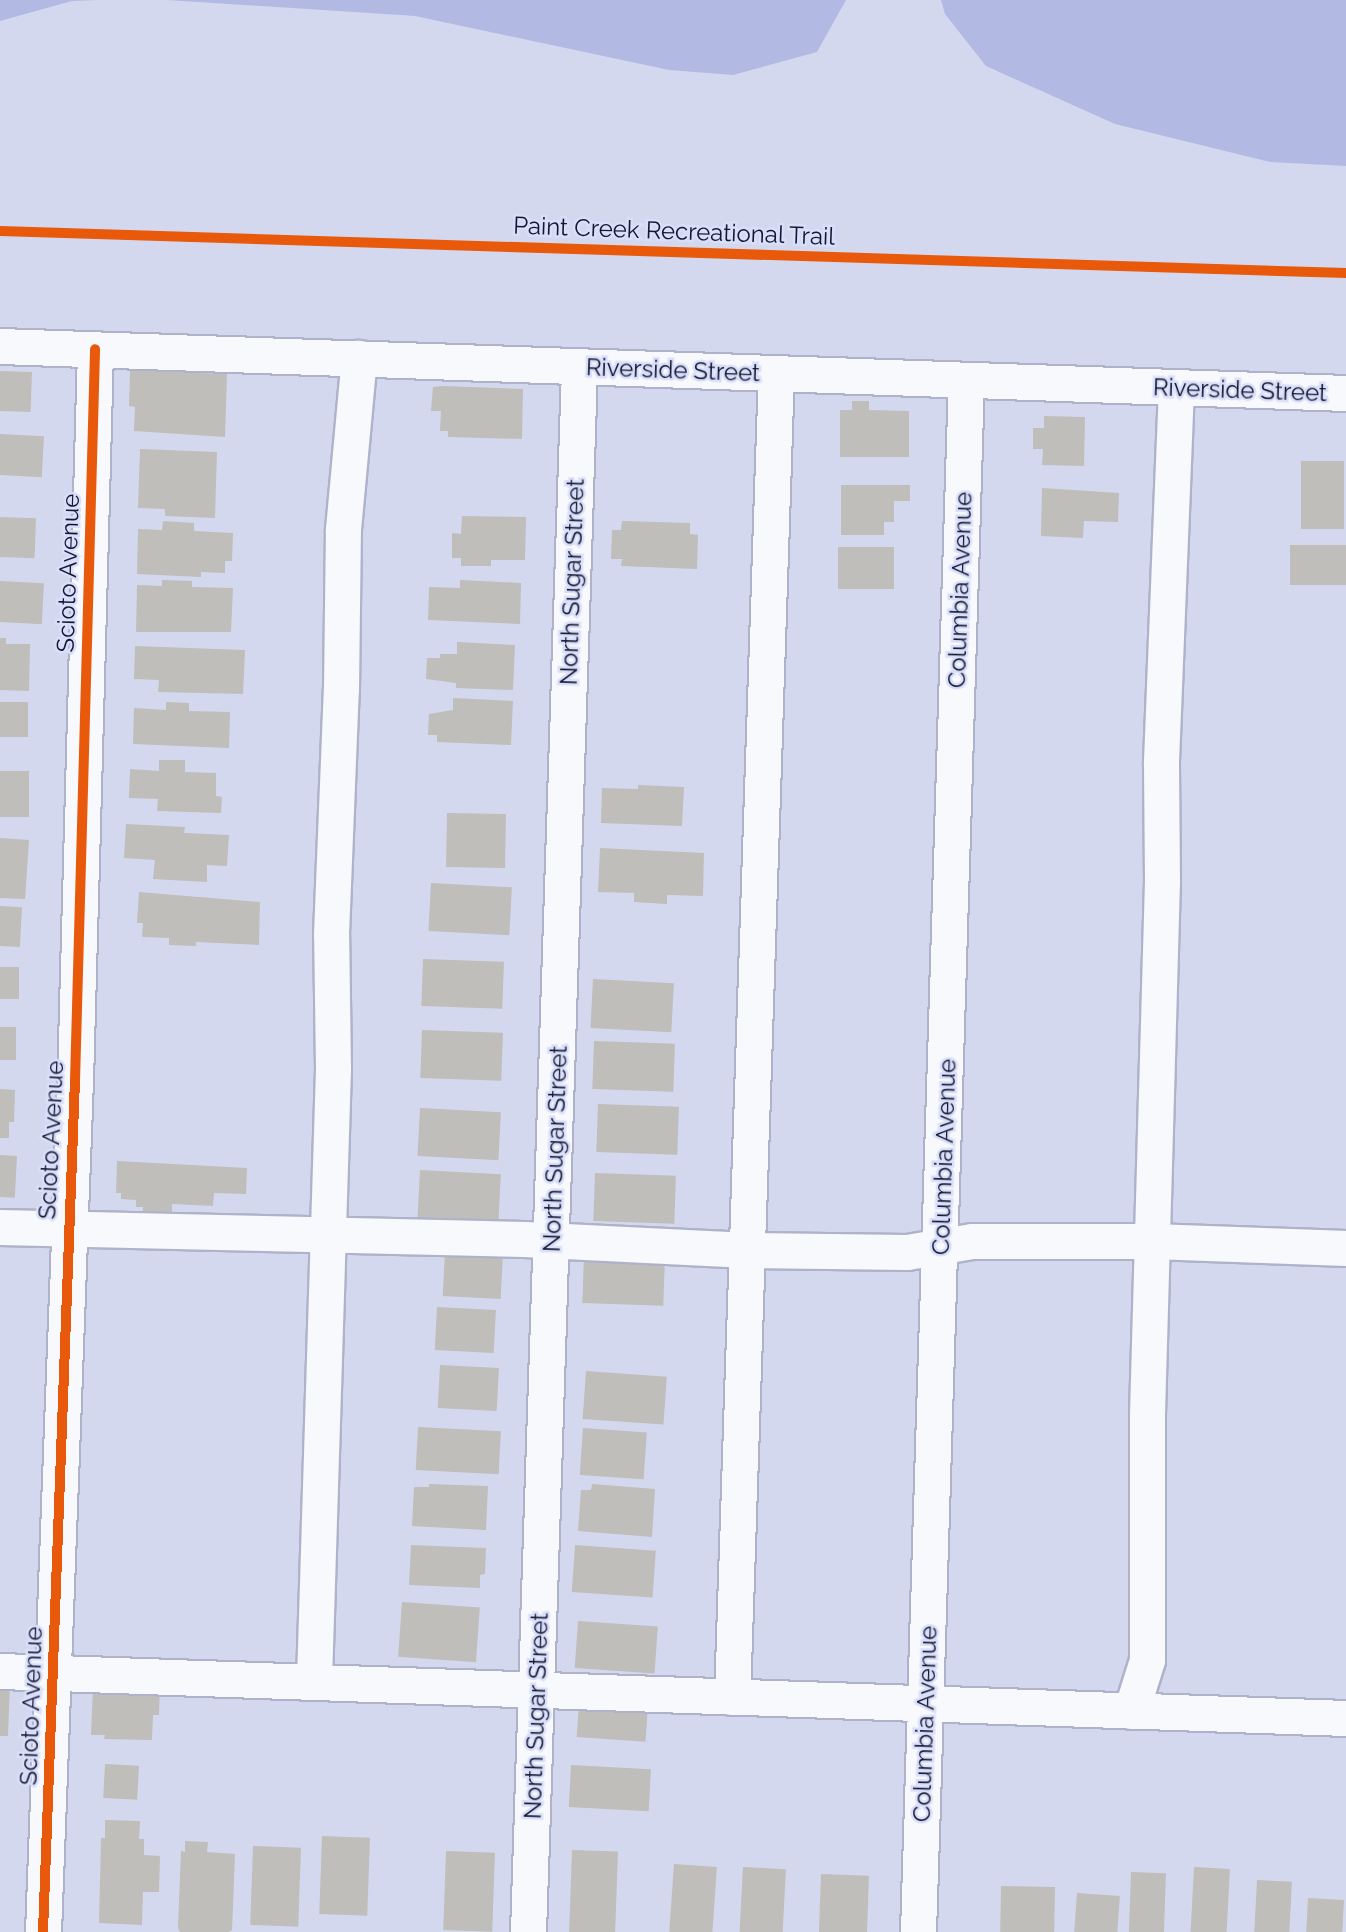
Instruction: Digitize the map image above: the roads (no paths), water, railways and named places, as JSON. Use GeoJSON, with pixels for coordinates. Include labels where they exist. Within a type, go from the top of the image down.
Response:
{"type":"FeatureCollection","features":[{"type":"Feature","properties":{"kind":"street","name":"Riverside Street"},"geometry":{"type":"LineString","coordinates":[[0,346],[966,382],[1346,393]]}},
{"type":"Feature","properties":{"kind":"street","name":"Scioto Avenue"},"geometry":{"type":"LineString","coordinates":[[43,1932],[75,1081],[95,349]]}},
{"type":"Feature","properties":{"kind":"street"},"geometry":{"type":"LineString","coordinates":[[314,1680],[333,1069],[331,934],[341,688],[343,529],[359,358]]}},
{"type":"Feature","properties":{"kind":"street","name":"North Sugar Street"},"geometry":{"type":"LineString","coordinates":[[527,1932],[579,366]]}},
{"type":"Feature","properties":{"kind":"street"},"geometry":{"type":"LineString","coordinates":[[732,1697],[776,374]]}},
{"type":"Feature","properties":{"kind":"street","name":"Columbia Avenue"},"geometry":{"type":"LineString","coordinates":[[918,1932],[966,382]]}},
{"type":"Feature","properties":{"kind":"street"},"geometry":{"type":"LineString","coordinates":[[1131,1712],[1147,1660],[1152,1241],[1163,880],[1161,761],[1176,389]]}},
{"type":"Feature","properties":{"kind":"street"},"geometry":{"type":"LineString","coordinates":[[0,1227],[552,1240],[748,1250],[907,1252],[972,1241],[1152,1241],[1346,1248]]}},
{"type":"Feature","properties":{"kind":"street"},"geometry":{"type":"LineString","coordinates":[[0,1671],[1346,1718]]}}]}
